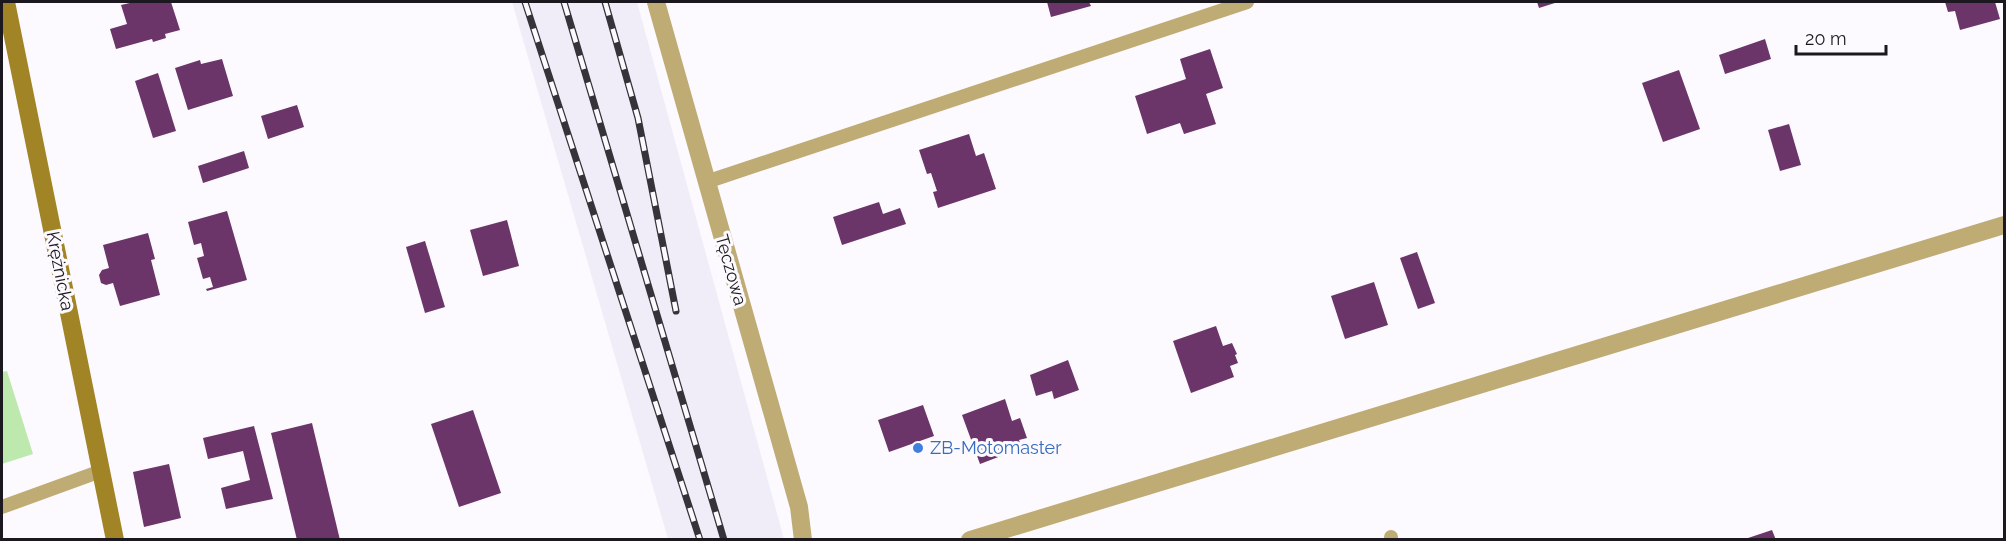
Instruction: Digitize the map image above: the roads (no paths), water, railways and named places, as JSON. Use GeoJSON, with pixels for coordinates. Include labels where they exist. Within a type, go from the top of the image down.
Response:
{"type":"FeatureCollection","features":[{"type":"Feature","properties":{"kind":"street","name":"Krężnicka"},"geometry":{"type":"LineString","coordinates":[[6,2],[115,540]]}},
{"type":"Feature","properties":{"kind":"street","name":"Tęczowa"},"geometry":{"type":"LineString","coordinates":[[656,2],[799,507],[803,540]]}},
{"type":"Feature","properties":{"kind":"street"},"geometry":{"type":"LineString","coordinates":[[970,540],[2004,225]]}},
{"type":"Feature","properties":{"kind":"lane"},"geometry":{"type":"LineString","coordinates":[[706,182],[1247,2]]}},
{"type":"Feature","properties":{"kind":"lane"},"geometry":{"type":"LineString","coordinates":[[2,507],[101,471]]}},
{"type":"Feature","properties":{"kind":"railway"},"geometry":{"type":"LineString","coordinates":[[525,2],[700,540]]}},
{"type":"Feature","properties":{"kind":"railway"},"geometry":{"type":"LineString","coordinates":[[564,2],[724,540]]}},
{"type":"Feature","properties":{"kind":"railway"},"geometry":{"type":"LineString","coordinates":[[605,2],[638,118],[676,311]]}},
{"type":"Feature","properties":{"kind":"place","name":"ZB-Motomaster"},"geometry":{"type":"Point","coordinates":[918,448]}}]}
